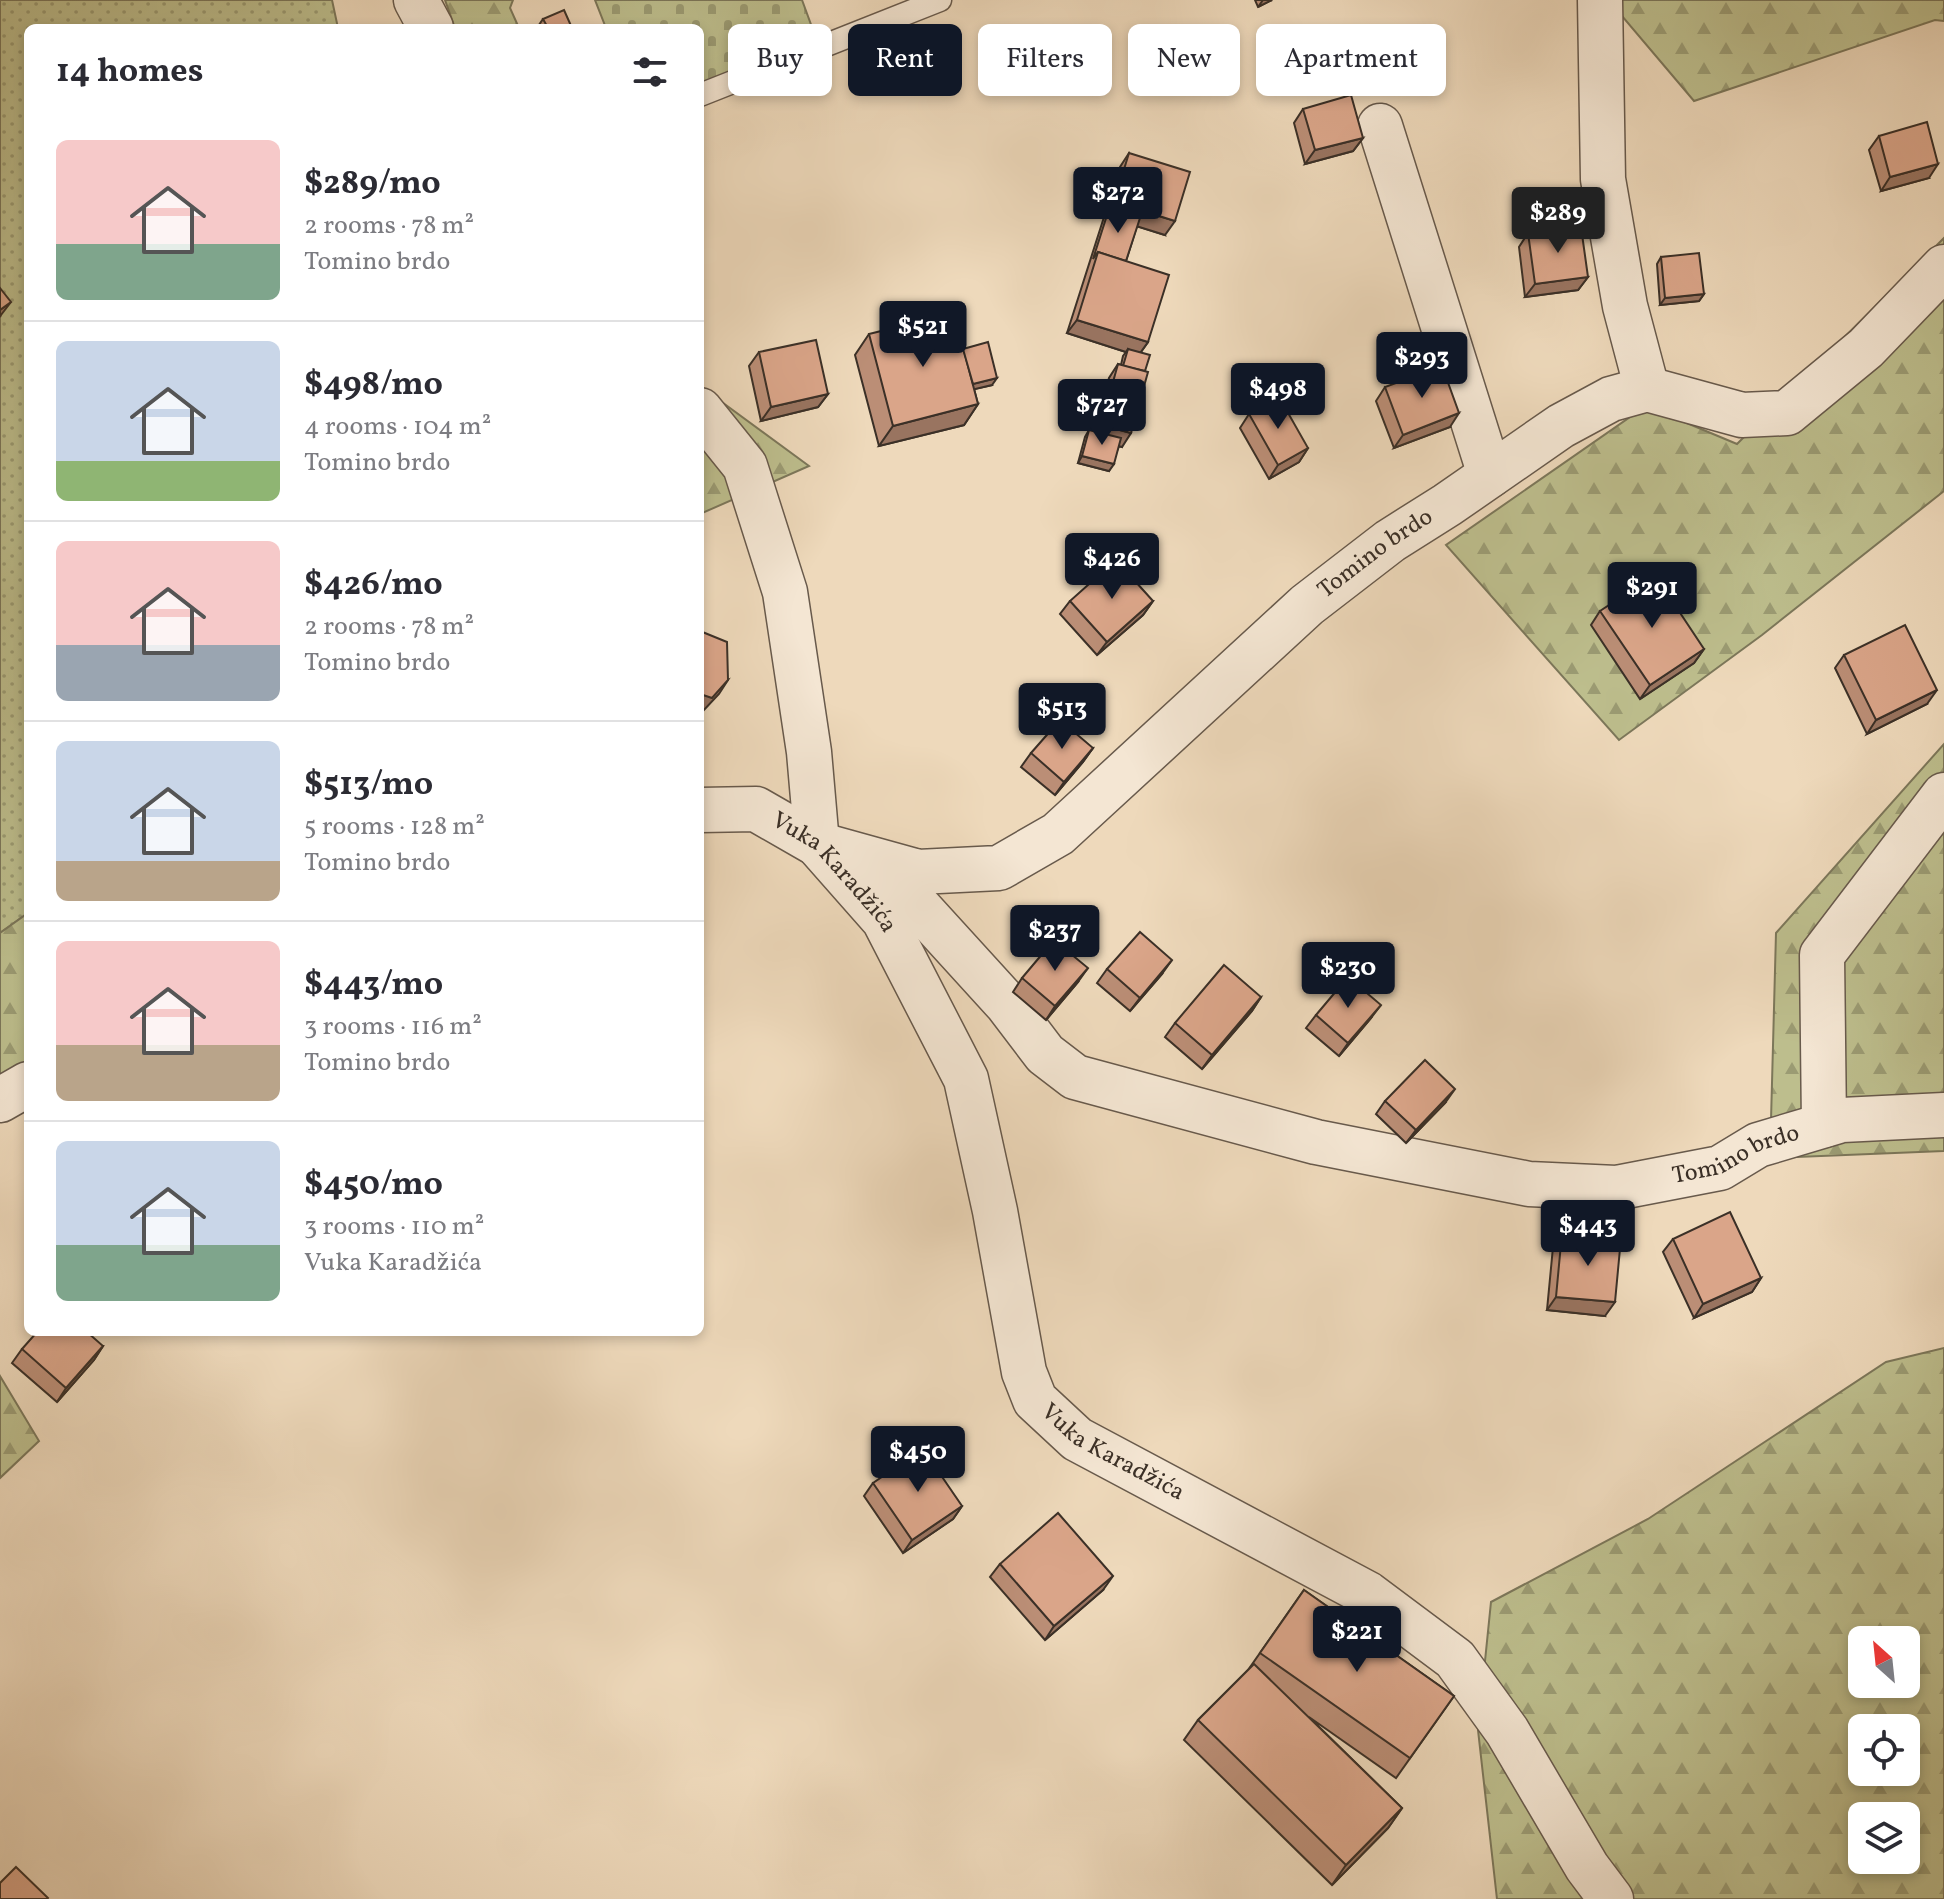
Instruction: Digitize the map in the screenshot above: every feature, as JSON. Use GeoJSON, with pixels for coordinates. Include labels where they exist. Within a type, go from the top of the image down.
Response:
{"type":"FeatureCollection","features":[{"type":"Feature","properties":{"kind":"street"},"geometry":{"type":"LineString","coordinates":[[416,0],[429,24]]}},
{"type":"Feature","properties":{"kind":"street"},"geometry":{"type":"LineString","coordinates":[[1600,0],[1603,179],[1625,306],[1647,389],[1742,415],[1787,413],[1866,348],[1944,267]]}},
{"type":"Feature","properties":{"kind":"street"},"geometry":{"type":"LineString","coordinates":[[1380,126],[1490,475]]}},
{"type":"Feature","properties":{"kind":"street","name":"Tomino brdo"},"geometry":{"type":"LineString","coordinates":[[817,844],[918,872],[999,868],[1058,834],[1307,605],[1390,541],[1561,426],[1611,399],[1647,389]]}},
{"type":"Feature","properties":{"kind":"street"},"geometry":{"type":"LineString","coordinates":[[704,415],[745,466],[785,592],[809,752],[817,844]]}},
{"type":"Feature","properties":{"kind":"street"},"geometry":{"type":"LineString","coordinates":[[1824,1125],[1822,955],[1944,795]]}},
{"type":"Feature","properties":{"kind":"street","name":"Vuka Karadžića"},"geometry":{"type":"LineString","coordinates":[[704,809],[756,809],[817,844],[884,920],[966,1079],[995,1211],[1024,1372],[1035,1400],[1077,1439],[1368,1594],[1455,1659],[1507,1731],[1587,1867],[1611,1899]]}},
{"type":"Feature","properties":{"kind":"street","name":"Tomino brdo"},"geometry":{"type":"LineString","coordinates":[[817,844],[915,903],[1007,1004],[1045,1054],[1075,1077],[1316,1142],[1544,1184],[1616,1188],[1720,1168],[1758,1145],[1842,1120],[1944,1115]]}},
{"type":"Feature","properties":{"kind":"street"},"geometry":{"type":"LineString","coordinates":[[0,1100],[24,1086]]}},
{"type":"Feature","properties":{"kind":"lane"},"geometry":{"type":"LineString","coordinates":[[704,93],[940,0]]}},
{"type":"Feature","properties":{"kind":"green space"},"geometry":{"type":"Polygon","coordinates":[[[0,0],[332,0],[337,24],[24,24],[24,916],[0,933],[0,0]]]}},
{"type":"Feature","properties":{"kind":"green space"},"geometry":{"type":"Polygon","coordinates":[[[445,0],[513,0],[510,8],[517,24],[454,24],[445,0]]]}},
{"type":"Feature","properties":{"kind":"green space"},"geometry":{"type":"Polygon","coordinates":[[[595,0],[802,0],[811,24],[728,24],[728,74],[704,83],[704,24],[604,24],[595,0]]]}},
{"type":"Feature","properties":{"kind":"green space"},"geometry":{"type":"Polygon","coordinates":[[[1617,0],[1944,0],[1944,21],[1935,20],[1694,101],[1616,9],[1617,0]]]}},
{"type":"Feature","properties":{"kind":"green space"},"geometry":{"type":"Polygon","coordinates":[[[1944,238],[1944,491],[1762,635],[1619,740],[1446,545],[1646,406],[1737,444],[1944,238]]]}},
{"type":"Feature","properties":{"kind":"green space"},"geometry":{"type":"Polygon","coordinates":[[[704,389],[809,466],[704,512],[704,389]]]}},
{"type":"Feature","properties":{"kind":"green space"},"geometry":{"type":"Polygon","coordinates":[[[1944,744],[1944,1151],[1770,1158],[1776,933],[1944,744]]]}},
{"type":"Feature","properties":{"kind":"green space"},"geometry":{"type":"Polygon","coordinates":[[[24,916],[24,1103],[0,1117],[0,933],[24,916]]]}},
{"type":"Feature","properties":{"kind":"green space"},"geometry":{"type":"Polygon","coordinates":[[[1944,1348],[1944,1899],[1497,1899],[1478,1730],[1491,1602],[1648,1519],[1886,1362],[1944,1348]]]}},
{"type":"Feature","properties":{"kind":"green space"},"geometry":{"type":"Polygon","coordinates":[[[0,1376],[39,1441],[0,1478],[0,1376]]]}},
{"type":"Feature","properties":{"kind":"building"},"geometry":{"type":"Polygon","coordinates":[[[564,10],[570,24],[546,24],[543,19],[564,10]]]}},
{"type":"Feature","properties":{"kind":"building"},"geometry":{"type":"Polygon","coordinates":[[[1351,96],[1363,138],[1315,150],[1303,109],[1351,96]]]}},
{"type":"Feature","properties":{"kind":"building"},"geometry":{"type":"Polygon","coordinates":[[[1927,122],[1938,164],[1890,177],[1879,136],[1927,122]]]}},
{"type":"Feature","properties":{"kind":"building"},"geometry":{"type":"Polygon","coordinates":[[[1129,153],[1190,172],[1175,221],[1114,202],[1129,153]]]}},
{"type":"Feature","properties":{"kind":"building"},"geometry":{"type":"Polygon","coordinates":[[[1109,209],[1140,218],[1126,261],[1098,252],[1093,259],[1109,209]]]}},
{"type":"Feature","properties":{"kind":"building"},"geometry":{"type":"Polygon","coordinates":[[[1581,227],[1588,277],[1535,284],[1528,233],[1581,227]]]}},
{"type":"Feature","properties":{"kind":"building"},"geometry":{"type":"Polygon","coordinates":[[[1098,252],[1169,275],[1148,342],[1077,320],[1098,252]]]}},
{"type":"Feature","properties":{"kind":"building"},"geometry":{"type":"Polygon","coordinates":[[[1699,253],[1704,294],[1665,298],[1661,257],[1699,253]]]}},
{"type":"Feature","properties":{"kind":"building"},"geometry":{"type":"Polygon","coordinates":[[[0,288],[11,302],[0,310],[0,288]]]}},
{"type":"Feature","properties":{"kind":"building"},"geometry":{"type":"Polygon","coordinates":[[[954,313],[978,404],[893,426],[869,334],[954,313]]]}},
{"type":"Feature","properties":{"kind":"building"},"geometry":{"type":"Polygon","coordinates":[[[816,340],[828,394],[771,407],[759,352],[816,340]]]}},
{"type":"Feature","properties":{"kind":"building"},"geometry":{"type":"Polygon","coordinates":[[[988,342],[997,378],[973,384],[963,349],[988,342]]]}},
{"type":"Feature","properties":{"kind":"building"},"geometry":{"type":"Polygon","coordinates":[[[1128,349],[1150,355],[1145,371],[1123,366],[1128,349]]]}},
{"type":"Feature","properties":{"kind":"building"},"geometry":{"type":"Polygon","coordinates":[[[1118,364],[1148,372],[1131,433],[1101,425],[1118,364]]]}},
{"type":"Feature","properties":{"kind":"building"},"geometry":{"type":"Polygon","coordinates":[[[1442,366],[1459,413],[1403,435],[1385,387],[1442,366]]]}},
{"type":"Feature","properties":{"kind":"building"},"geometry":{"type":"Polygon","coordinates":[[[1279,397],[1308,448],[1278,465],[1249,414],[1279,397]]]}},
{"type":"Feature","properties":{"kind":"building"},"geometry":{"type":"Polygon","coordinates":[[[1089,430],[1121,438],[1114,464],[1082,456],[1089,430]]]}},
{"type":"Feature","properties":{"kind":"building"},"geometry":{"type":"Polygon","coordinates":[[[1116,560],[1153,601],[1107,642],[1070,601],[1116,560]]]}},
{"type":"Feature","properties":{"kind":"building"},"geometry":{"type":"Polygon","coordinates":[[[1655,575],[1704,649],[1650,685],[1600,611],[1655,575]]]}},
{"type":"Feature","properties":{"kind":"building"},"geometry":{"type":"Polygon","coordinates":[[[1905,625],[1937,690],[1876,720],[1844,655],[1905,625]]]}},
{"type":"Feature","properties":{"kind":"building"},"geometry":{"type":"Polygon","coordinates":[[[704,633],[727,642],[728,680],[712,698],[704,695],[704,633]]]}},
{"type":"Feature","properties":{"kind":"building"},"geometry":{"type":"Polygon","coordinates":[[[1060,720],[1093,748],[1064,782],[1031,753],[1060,720]]]}},
{"type":"Feature","properties":{"kind":"building"},"geometry":{"type":"Polygon","coordinates":[[[1140,932],[1172,960],[1140,998],[1107,969],[1140,932]]]}},
{"type":"Feature","properties":{"kind":"building"},"geometry":{"type":"Polygon","coordinates":[[[1054,940],[1088,968],[1055,1006],[1022,978],[1054,940]]]}},
{"type":"Feature","properties":{"kind":"building"},"geometry":{"type":"Polygon","coordinates":[[[1224,965],[1261,997],[1212,1055],[1175,1023],[1224,965]]]}},
{"type":"Feature","properties":{"kind":"building"},"geometry":{"type":"Polygon","coordinates":[[[1348,977],[1381,1005],[1348,1043],[1316,1015],[1348,977]]]}},
{"type":"Feature","properties":{"kind":"building"},"geometry":{"type":"Polygon","coordinates":[[[1425,1060],[1455,1089],[1416,1130],[1385,1101],[1425,1060]]]}},
{"type":"Feature","properties":{"kind":"building"},"geometry":{"type":"Polygon","coordinates":[[[1730,1212],[1761,1278],[1703,1304],[1673,1239],[1730,1212]]]}},
{"type":"Feature","properties":{"kind":"building"},"geometry":{"type":"Polygon","coordinates":[[[1562,1233],[1621,1238],[1615,1302],[1556,1297],[1562,1233]]]}},
{"type":"Feature","properties":{"kind":"building"},"geometry":{"type":"Polygon","coordinates":[[[33,1336],[92,1336],[103,1346],[66,1388],[22,1349],[33,1336]]]}},
{"type":"Feature","properties":{"kind":"building"},"geometry":{"type":"Polygon","coordinates":[[[923,1449],[962,1506],[912,1540],[873,1483],[923,1449]]]}},
{"type":"Feature","properties":{"kind":"building"},"geometry":{"type":"Polygon","coordinates":[[[1058,1513],[1113,1576],[1054,1626],[1000,1564],[1058,1513]]]}},
{"type":"Feature","properties":{"kind":"building"},"geometry":{"type":"Polygon","coordinates":[[[1304,1590],[1454,1696],[1410,1758],[1260,1653],[1304,1590]]]}},
{"type":"Feature","properties":{"kind":"building"},"geometry":{"type":"Polygon","coordinates":[[[1254,1664],[1402,1808],[1346,1865],[1198,1720],[1254,1664]]]}},
{"type":"Feature","properties":{"kind":"building"},"geometry":{"type":"Polygon","coordinates":[[[16,1867],[47,1899],[0,1899],[0,1883],[16,1867]]]}}]}
